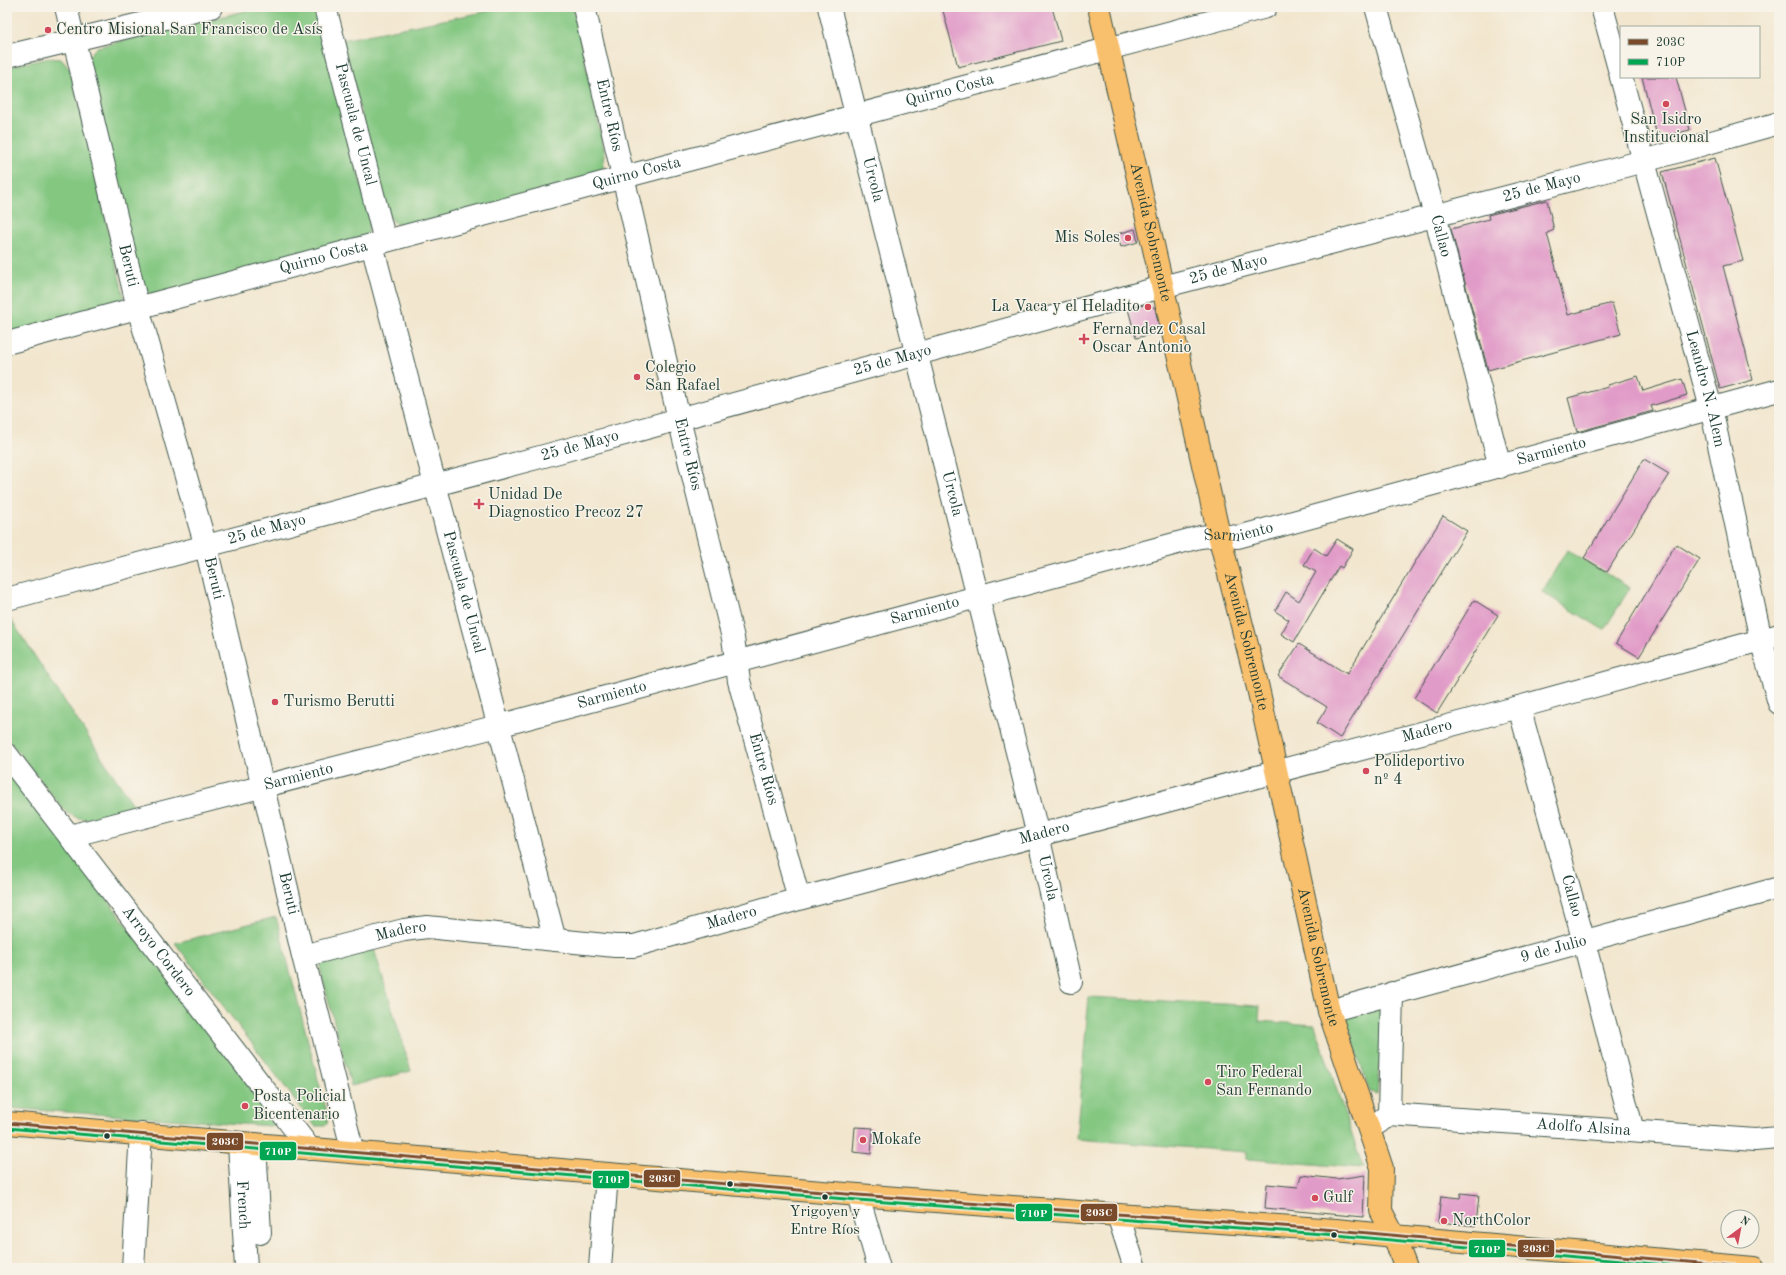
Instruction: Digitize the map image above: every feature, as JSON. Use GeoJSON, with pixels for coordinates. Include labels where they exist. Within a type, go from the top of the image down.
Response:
{"type":"FeatureCollection","features":[{"type":"Feature","properties":{"kind":"main road","name":"Avenida Sobremonte"},"geometry":{"type":"LineString","coordinates":[[1099,7],[1219,535],[1258,688],[1328,1011],[1382,1168],[1381,1211],[1394,1236],[1406,1268]]}},
{"type":"Feature","properties":{"kind":"main road"},"geometry":{"type":"LineString","coordinates":[[7,1123],[141,1133],[310,1149],[858,1195],[1336,1230],[1665,1264],[1754,1268]]}},
{"type":"Feature","properties":{"kind":"street","name":"Beruti"},"geometry":{"type":"LineString","coordinates":[[66,7],[138,308],[206,547],[303,956],[353,1152]]}},
{"type":"Feature","properties":{"kind":"street"},"geometry":{"type":"LineString","coordinates":[[7,56],[211,7]]}},
{"type":"Feature","properties":{"kind":"street","name":"Pascuala de Uncal"},"geometry":{"type":"LineString","coordinates":[[324,7],[435,485],[555,940]]}},
{"type":"Feature","properties":{"kind":"street","name":"Entre Ríos"},"geometry":{"type":"LineString","coordinates":[[584,7],[679,419],[733,638],[738,681],[799,899]]}},
{"type":"Feature","properties":{"kind":"street","name":"Urcola"},"geometry":{"type":"LineString","coordinates":[[829,7],[1038,835],[1071,982]]}},
{"type":"Feature","properties":{"kind":"street","name":"Quirno Costa"},"geometry":{"type":"LineString","coordinates":[[7,343],[624,177],[1110,50],[1266,7]]}},
{"type":"Feature","properties":{"kind":"street","name":"Callao"},"geometry":{"type":"LineString","coordinates":[[1376,7],[1435,215],[1500,466]]}},
{"type":"Feature","properties":{"kind":"street","name":"Leandro N. Alem"},"geometry":{"type":"LineString","coordinates":[[1602,7],[1620,73]]}},
{"type":"Feature","properties":{"kind":"street","name":"Leandro N. Alem"},"geometry":{"type":"LineString","coordinates":[[1621,78],[1711,408],[1770,637],[1779,703]]}},
{"type":"Feature","properties":{"kind":"street","name":"25 de Mayo"},"geometry":{"type":"LineString","coordinates":[[7,599],[206,547],[917,355],[1162,287],[1779,123]]}},
{"type":"Feature","properties":{"kind":"street","name":"Sarmiento"},"geometry":{"type":"LineString","coordinates":[[70,836],[262,785],[498,726],[1200,537],[1219,535],[1238,537],[1779,390]]}},
{"type":"Feature","properties":{"kind":"street","name":"Madero"},"geometry":{"type":"LineString","coordinates":[[303,956],[404,930],[428,927],[615,946],[634,946],[799,899],[1519,708],[1770,637]]}},
{"type":"Feature","properties":{"kind":"street","name":"Callao"},"geometry":{"type":"LineString","coordinates":[[1519,708],[1584,942],[1633,1131]]}},
{"type":"Feature","properties":{"kind":"street","name":"Arroyo Cordero"},"geometry":{"type":"LineString","coordinates":[[7,755],[310,1149]]}},
{"type":"Feature","properties":{"kind":"street","name":"9 de Julio"},"geometry":{"type":"LineString","coordinates":[[1328,1011],[1779,888]]}},
{"type":"Feature","properties":{"kind":"street"},"geometry":{"type":"LineString","coordinates":[[1370,1132],[1389,1114],[1392,993]]}},
{"type":"Feature","properties":{"kind":"street","name":"Adolfo Alsina"},"geometry":{"type":"LineString","coordinates":[[1389,1114],[1755,1140],[1779,1138]]}},
{"type":"Feature","properties":{"kind":"street"},"geometry":{"type":"LineString","coordinates":[[133,1268],[141,1133]]}},
{"type":"Feature","properties":{"kind":"street","name":"French"},"geometry":{"type":"LineString","coordinates":[[246,1268],[247,1143]]}},
{"type":"Feature","properties":{"kind":"street","name":"French"},"geometry":{"type":"LineString","coordinates":[[247,1143],[262,1268]]}},
{"type":"Feature","properties":{"kind":"street"},"geometry":{"type":"LineString","coordinates":[[600,1268],[607,1174]]}},
{"type":"Feature","properties":{"kind":"street"},"geometry":{"type":"LineString","coordinates":[[858,1195],[879,1268]]}},
{"type":"Feature","properties":{"kind":"street"},"geometry":{"type":"LineString","coordinates":[[1118,1215],[1136,1268]]}},
{"type":"Feature","properties":{"kind":"green space"},"geometry":{"type":"Polygon","coordinates":[[[261,7],[315,7],[370,219],[368,235],[160,295],[149,293],[142,286],[87,62],[90,54],[97,47],[261,7]]]}},
{"type":"Feature","properties":{"kind":"green space"},"geometry":{"type":"Polygon","coordinates":[[[509,7],[573,7],[605,154],[603,168],[593,178],[407,226],[396,224],[388,215],[342,40],[509,7]]]}},
{"type":"Feature","properties":{"kind":"green space"},"geometry":{"type":"Polygon","coordinates":[[[49,58],[61,59],[70,69],[124,297],[117,306],[7,336],[7,67],[49,58]]]}},
{"type":"Feature","properties":{"kind":"green space"},"geometry":{"type":"Polygon","coordinates":[[[1567,550],[1630,588],[1604,630],[1542,592],[1567,550]]]}},
{"type":"Feature","properties":{"kind":"green space"},"geometry":{"type":"Polygon","coordinates":[[[7,614],[136,809],[100,819],[82,819],[73,816],[65,811],[7,738],[7,614]]]}},
{"type":"Feature","properties":{"kind":"green space"},"geometry":{"type":"Polygon","coordinates":[[[7,769],[276,1119],[275,1124],[271,1126],[7,1108],[7,769]]]}},
{"type":"Feature","properties":{"kind":"green space"},"geometry":{"type":"Polygon","coordinates":[[[276,917],[328,1118],[325,1126],[315,1126],[175,943],[276,917]]]}},
{"type":"Feature","properties":{"kind":"green space"},"geometry":{"type":"Polygon","coordinates":[[[374,949],[411,1071],[351,1086],[320,968],[321,964],[326,961],[374,949]]]}},
{"type":"Feature","properties":{"kind":"green space","name":"Tiro Federal San Fernando"},"geometry":{"type":"Polygon","coordinates":[[[1089,997],[1260,1006],[1259,1021],[1315,1025],[1363,1168],[1247,1159],[1247,1152],[1076,1139],[1089,997]]]}},
{"type":"Feature","properties":{"kind":"green space"},"geometry":{"type":"Polygon","coordinates":[[[1383,1006],[1382,1049],[1377,1094],[1370,1092],[1345,1016],[1383,1006]]]}},
{"type":"Feature","properties":{"kind":"building"},"geometry":{"type":"Polygon","coordinates":[[[942,7],[1052,7],[1061,41],[958,67],[942,7]]]}},
{"type":"Feature","properties":{"kind":"building","name":"San Isidro Institucional"},"geometry":{"type":"Polygon","coordinates":[[[1642,78],[1676,78],[1690,130],[1665,136],[1656,132],[1642,78]]]}},
{"type":"Feature","properties":{"kind":"building"},"geometry":{"type":"Polygon","coordinates":[[[1715,158],[1743,261],[1723,266],[1753,380],[1720,389],[1662,172],[1715,158]]]}},
{"type":"Feature","properties":{"kind":"building"},"geometry":{"type":"Polygon","coordinates":[[[1547,200],[1554,230],[1547,233],[1568,315],[1612,303],[1621,334],[1488,370],[1451,229],[1489,219],[1488,215],[1547,200]]]}},
{"type":"Feature","properties":{"kind":"building","name":"Mis Soles"},"geometry":{"type":"Polygon","coordinates":[[[1135,229],[1138,242],[1121,247],[1117,234],[1135,229]]]}},
{"type":"Feature","properties":{"kind":"building"},"geometry":{"type":"Polygon","coordinates":[[[1148,304],[1155,308],[1160,332],[1136,338],[1128,309],[1148,304]]]}},
{"type":"Feature","properties":{"kind":"building"},"geometry":{"type":"Polygon","coordinates":[[[1638,376],[1643,391],[1682,379],[1687,395],[1651,406],[1653,411],[1577,432],[1568,398],[1608,387],[1608,385],[1638,376]]]}},
{"type":"Feature","properties":{"kind":"building"},"geometry":{"type":"Polygon","coordinates":[[[1644,459],[1669,474],[1607,572],[1584,558],[1644,459]]]}},
{"type":"Feature","properties":{"kind":"building"},"geometry":{"type":"Polygon","coordinates":[[[1443,516],[1467,531],[1340,738],[1317,723],[1327,707],[1278,676],[1299,644],[1347,674],[1443,516]]]}},
{"type":"Feature","properties":{"kind":"building"},"geometry":{"type":"Polygon","coordinates":[[[1337,539],[1353,549],[1342,568],[1339,566],[1294,642],[1281,634],[1289,620],[1275,611],[1286,592],[1299,601],[1316,572],[1304,565],[1314,548],[1326,556],[1337,539]]]}},
{"type":"Feature","properties":{"kind":"building"},"geometry":{"type":"Polygon","coordinates":[[[1676,544],[1700,559],[1639,657],[1616,643],[1676,544]]]}},
{"type":"Feature","properties":{"kind":"building"},"geometry":{"type":"Polygon","coordinates":[[[1474,600],[1498,615],[1437,713],[1414,698],[1474,600]]]}},
{"type":"Feature","properties":{"kind":"building","name":"Mokafe"},"geometry":{"type":"Polygon","coordinates":[[[855,1127],[873,1128],[871,1154],[853,1152],[855,1127]]]}},
{"type":"Feature","properties":{"kind":"building","name":"Gulf"},"geometry":{"type":"Polygon","coordinates":[[[1301,1175],[1337,1179],[1365,1175],[1363,1217],[1265,1208],[1267,1184],[1298,1187],[1301,1175]]]}},
{"type":"Feature","properties":{"kind":"building"},"geometry":{"type":"Polygon","coordinates":[[[1461,1193],[1479,1195],[1476,1226],[1438,1222],[1441,1196],[1460,1198],[1461,1193]]]}},
{"type":"Feature","properties":{"kind":"transit line","name":"203C"},"geometry":{"type":"LineString","coordinates":[[7,1123],[858,1195],[1336,1230],[1754,1268]]}},
{"type":"Feature","properties":{"kind":"transit line","name":"710P"},"geometry":{"type":"LineString","coordinates":[[7,1128],[858,1200],[1336,1235],[1698,1268]]}},
{"type":"Feature","properties":{"kind":"place","name":"Centro Misional San Francisco de Asís"},"geometry":{"type":"Point","coordinates":[48,30]}},
{"type":"Feature","properties":{"kind":"place","name":"San Isidro Institucional"},"geometry":{"type":"Point","coordinates":[1666,104]}},
{"type":"Feature","properties":{"kind":"place","name":"Mis Soles"},"geometry":{"type":"Point","coordinates":[1128,238]}},
{"type":"Feature","properties":{"kind":"place","name":"La Vaca y el Heladito"},"geometry":{"type":"Point","coordinates":[1148,307]}},
{"type":"Feature","properties":{"kind":"place","name":"Fernandez Casal Oscar Antonio"},"geometry":{"type":"Point","coordinates":[1084,339]}},
{"type":"Feature","properties":{"kind":"place","name":"Colegio San Rafael"},"geometry":{"type":"Point","coordinates":[637,377]}},
{"type":"Feature","properties":{"kind":"place","name":"Unidad De Diagnostico Precoz 27"},"geometry":{"type":"Point","coordinates":[479,504]}},
{"type":"Feature","properties":{"kind":"place","name":"Turismo Berutti"},"geometry":{"type":"Point","coordinates":[275,702]}},
{"type":"Feature","properties":{"kind":"place","name":"Polideportivo nº 4"},"geometry":{"type":"Point","coordinates":[1366,771]}},
{"type":"Feature","properties":{"kind":"place","name":"Tiro Federal San Fernando"},"geometry":{"type":"Point","coordinates":[1208,1082]}},
{"type":"Feature","properties":{"kind":"place","name":"Posta Policial Bicentenario"},"geometry":{"type":"Point","coordinates":[245,1106]}},
{"type":"Feature","properties":{"kind":"place","name":"Mokafe"},"geometry":{"type":"Point","coordinates":[863,1140]}},
{"type":"Feature","properties":{"kind":"place","name":"Yrigoyen y Entre Ríos"},"geometry":{"type":"Point","coordinates":[825,1197]}},
{"type":"Feature","properties":{"kind":"place","name":"Gulf"},"geometry":{"type":"Point","coordinates":[1315,1198]}},
{"type":"Feature","properties":{"kind":"place","name":"NorthColor"},"geometry":{"type":"Point","coordinates":[1444,1221]}}]}
